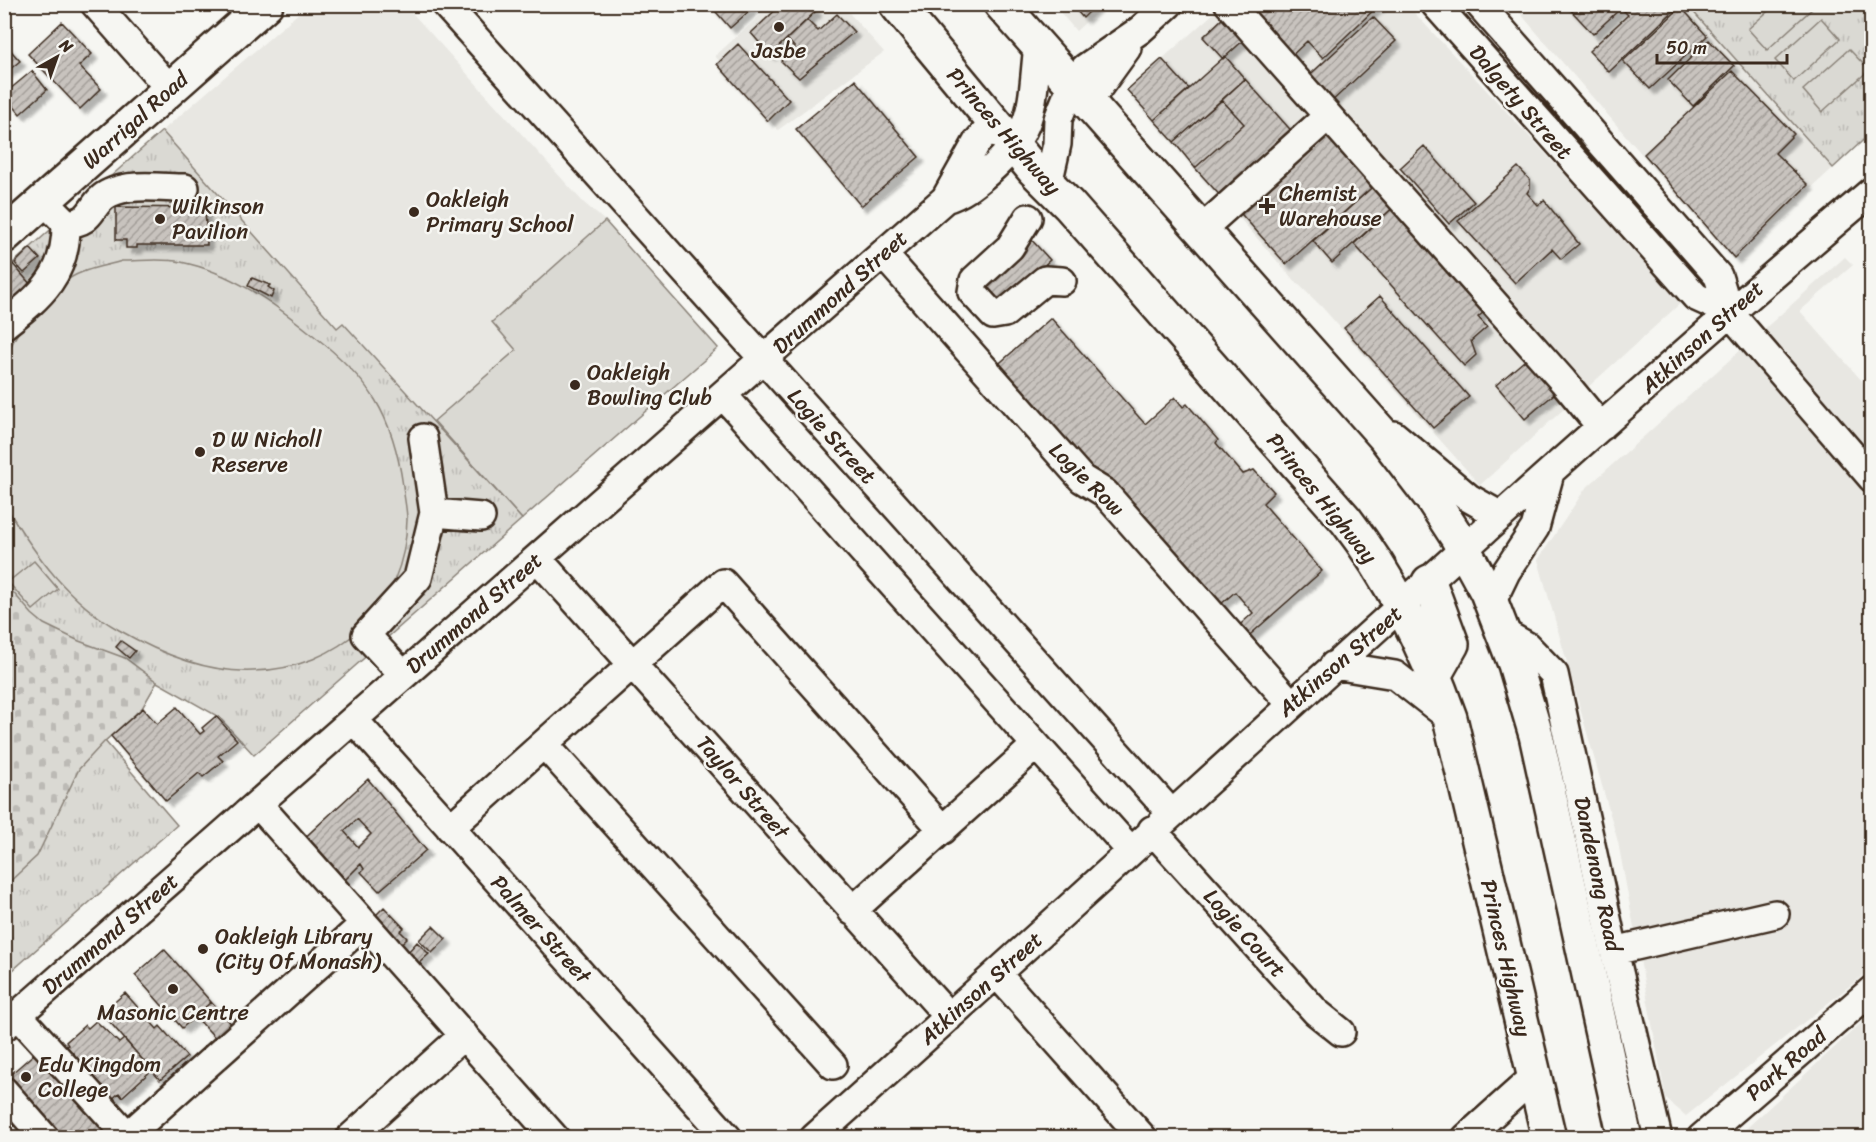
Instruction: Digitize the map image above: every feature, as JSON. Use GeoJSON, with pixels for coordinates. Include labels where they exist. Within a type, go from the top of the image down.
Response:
{"type":"FeatureCollection","features":[{"type":"Feature","properties":{"kind":"highway","name":"Warrigal Road"},"geometry":{"type":"LineString","coordinates":[[4,236],[55,212],[170,89],[266,4]]}},
{"type":"Feature","properties":{"kind":"highway","name":"Princes Highway"},"geometry":{"type":"LineString","coordinates":[[896,4],[1014,147],[1346,520],[1403,607],[1435,674],[1450,718],[1549,1137]]}},
{"type":"Feature","properties":{"kind":"highway"},"geometry":{"type":"LineString","coordinates":[[1001,4],[1353,401],[1424,487],[1464,549],[1504,633],[1536,735],[1625,1137]]}},
{"type":"Feature","properties":{"kind":"highway"},"geometry":{"type":"LineString","coordinates":[[1429,582],[1452,644],[1435,674]]}},
{"type":"Feature","properties":{"kind":"street"},"geometry":{"type":"LineString","coordinates":[[95,4],[170,89]]}},
{"type":"Feature","properties":{"kind":"street","name":"Logie Street"},"geometry":{"type":"LineString","coordinates":[[445,4],[763,360],[1162,821]]}},
{"type":"Feature","properties":{"kind":"street"},"geometry":{"type":"LineString","coordinates":[[1048,184],[1057,144],[1058,119],[1080,93],[1085,68],[1140,30],[1169,4]]}},
{"type":"Feature","properties":{"kind":"street"},"geometry":{"type":"LineString","coordinates":[[1229,4],[1563,381],[1601,427]]}},
{"type":"Feature","properties":{"kind":"street","name":"Dalgety Street"},"geometry":{"type":"LineString","coordinates":[[1435,4],[1696,297],[1729,312]]}},
{"type":"Feature","properties":{"kind":"street","name":"Dalgety Street"},"geometry":{"type":"LineString","coordinates":[[1454,27],[1479,5],[1718,276],[1729,312],[1872,478]]}},
{"type":"Feature","properties":{"kind":"street","name":"Drummond Street"},"geometry":{"type":"LineString","coordinates":[[945,199],[958,195],[1014,147],[1029,120],[1038,45]]}},
{"type":"Feature","properties":{"kind":"street"},"geometry":{"type":"LineString","coordinates":[[1201,230],[1328,116]]}},
{"type":"Feature","properties":{"kind":"street","name":"Drummond Street"},"geometry":{"type":"LineString","coordinates":[[11,1021],[945,199],[977,142],[994,123]]}},
{"type":"Feature","properties":{"kind":"street","name":"Dalgety Street"},"geometry":{"type":"LineString","coordinates":[[1588,178],[1612,156]]}},
{"type":"Feature","properties":{"kind":"street"},"geometry":{"type":"LineString","coordinates":[[55,212],[77,224],[88,218],[103,197],[119,189],[185,188]]}},
{"type":"Feature","properties":{"kind":"street","name":"Atkinson Street"},"geometry":{"type":"LineString","coordinates":[[814,1137],[997,974],[1334,665],[1403,607],[1464,549],[1729,312],[1872,191]]}},
{"type":"Feature","properties":{"kind":"street"},"geometry":{"type":"LineString","coordinates":[[4,325],[58,272],[63,260],[55,212]]}},
{"type":"Feature","properties":{"kind":"street"},"geometry":{"type":"LineString","coordinates":[[1029,218],[1010,247],[974,280],[972,292],[993,315],[1005,313],[1045,280],[1062,281]]}},
{"type":"Feature","properties":{"kind":"street","name":"Logie Row"},"geometry":{"type":"LineString","coordinates":[[883,254],[1082,479],[1106,493],[1291,704]]}},
{"type":"Feature","properties":{"kind":"street"},"geometry":{"type":"LineString","coordinates":[[723,395],[1131,850]]}},
{"type":"Feature","properties":{"kind":"street"},"geometry":{"type":"LineString","coordinates":[[1353,401],[1469,498],[1501,516]]}},
{"type":"Feature","properties":{"kind":"street"},"geometry":{"type":"LineString","coordinates":[[403,675],[366,635],[418,578],[434,513],[423,438]]}},
{"type":"Feature","properties":{"kind":"street"},"geometry":{"type":"LineString","coordinates":[[1491,603],[1506,572],[1535,528],[1550,473]]}},
{"type":"Feature","properties":{"kind":"street"},"geometry":{"type":"LineString","coordinates":[[434,513],[481,517]]}},
{"type":"Feature","properties":{"kind":"street","name":"Taylor Street"},"geometry":{"type":"LineString","coordinates":[[537,558],[949,1017]]}},
{"type":"Feature","properties":{"kind":"street"},"geometry":{"type":"LineString","coordinates":[[450,828],[723,583],[943,830]]}},
{"type":"Feature","properties":{"kind":"street","name":"Dandenong Road"},"geometry":{"type":"LineString","coordinates":[[1504,633],[1527,646],[1554,674],[1614,951],[1658,1137]]}},
{"type":"Feature","properties":{"kind":"street"},"geometry":{"type":"LineString","coordinates":[[1334,665],[1395,675],[1450,718]]}},
{"type":"Feature","properties":{"kind":"street","name":"Palmer Street"},"geometry":{"type":"LineString","coordinates":[[354,720],[728,1137]]}},
{"type":"Feature","properties":{"kind":"street"},"geometry":{"type":"LineString","coordinates":[[544,744],[833,1065]]}},
{"type":"Feature","properties":{"kind":"street"},"geometry":{"type":"LineString","coordinates":[[852,911],[1036,745]]}},
{"type":"Feature","properties":{"kind":"street"},"geometry":{"type":"LineString","coordinates":[[258,804],[555,1137]]}},
{"type":"Feature","properties":{"kind":"street","name":"Logie Court"},"geometry":{"type":"LineString","coordinates":[[1162,821],[1316,1012],[1341,1032]]}},
{"type":"Feature","properties":{"kind":"street"},"geometry":{"type":"LineString","coordinates":[[1614,951],[1775,914]]}},
{"type":"Feature","properties":{"kind":"street"},"geometry":{"type":"LineString","coordinates":[[11,1021],[126,1136],[364,924]]}},
{"type":"Feature","properties":{"kind":"street"},"geometry":{"type":"LineString","coordinates":[[997,974],[1143,1137]]}},
{"type":"Feature","properties":{"kind":"street","name":"Park Road"},"geometry":{"type":"LineString","coordinates":[[1701,1137],[1872,990]]}},
{"type":"Feature","properties":{"kind":"street"},"geometry":{"type":"LineString","coordinates":[[350,1137],[464,1035]]}},
{"type":"Feature","properties":{"kind":"street"},"geometry":{"type":"LineString","coordinates":[[1466,1137],[1534,1077]]}},
{"type":"Feature","properties":{"kind":"street"},"geometry":{"type":"LineString","coordinates":[[4,1091],[45,1137]]}},
{"type":"Feature","properties":{"kind":"shaded area"},"geometry":{"type":"Polygon","coordinates":[[[773,4],[842,5],[884,52],[778,130],[715,56],[773,4]]]}},
{"type":"Feature","properties":{"kind":"shaded area","name":"Oakleigh Primary School"},"geometry":{"type":"Polygon","coordinates":[[[308,5],[405,5],[583,202],[605,221],[492,322],[517,350],[434,421],[430,421],[343,324],[337,328],[162,131],[308,5]]]}},
{"type":"Feature","properties":{"kind":"shaded area"},"geometry":{"type":"Polygon","coordinates":[[[1054,5],[1105,5],[1076,31],[1054,5]]]}},
{"type":"Feature","properties":{"kind":"shaded area"},"geometry":{"type":"Polygon","coordinates":[[[1223,5],[1407,5],[1683,301],[1480,485],[1321,306],[1292,278],[1127,90],[1223,5]]]}},
{"type":"Feature","properties":{"kind":"shaded area"},"geometry":{"type":"Polygon","coordinates":[[[1513,5],[1692,5],[1689,8],[1833,168],[1733,260],[1513,5]]]}},
{"type":"Feature","properties":{"kind":"shaded area"},"geometry":{"type":"Polygon","coordinates":[[[1845,257],[1853,265],[1800,311],[1871,391],[1871,969],[1686,1116],[1666,1099],[1618,842],[1538,560],[1585,489],[1845,257]]]}},
{"type":"Feature","properties":{"kind":"shaded area"},"geometry":{"type":"Polygon","coordinates":[[[1871,1014],[1871,1137],[1737,1137],[1871,1014]]]}},
{"type":"Feature","properties":{"kind":"green space"},"geometry":{"type":"Polygon","coordinates":[[[1692,4],[1871,5],[1871,133],[1833,168],[1689,7],[1692,4]]]}},
{"type":"Feature","properties":{"kind":"green space"},"geometry":{"type":"Polygon","coordinates":[[[1775,5],[1810,5],[1813,8],[1767,50],[1748,29],[1775,5]]]}},
{"type":"Feature","properties":{"kind":"green space"},"geometry":{"type":"Polygon","coordinates":[[[1821,18],[1840,39],[1794,81],[1775,60],[1821,18]]]}},
{"type":"Feature","properties":{"kind":"green space"},"geometry":{"type":"Polygon","coordinates":[[[1849,49],[1869,70],[1822,112],[1803,90],[1849,49]]]}},
{"type":"Feature","properties":{"kind":"green space"},"geometry":{"type":"Polygon","coordinates":[[[162,131],[337,328],[343,323],[522,519],[254,755],[219,717],[157,682],[142,708],[105,741],[177,825],[5,977],[4,271],[162,131]]]}},
{"type":"Feature","properties":{"kind":"green space","name":"Oakleigh Bowling Club"},"geometry":{"type":"Polygon","coordinates":[[[605,221],[718,348],[522,519],[434,421],[516,350],[492,322],[605,221]]]}},
{"type":"Feature","properties":{"kind":"green space","name":"D W Nicholl Reserve"},"geometry":{"type":"Polygon","coordinates":[[[122,261],[181,262],[235,281],[268,301],[333,351],[363,383],[375,400],[393,438],[399,461],[407,516],[403,552],[394,580],[380,606],[362,628],[339,646],[313,659],[284,668],[253,671],[218,669],[167,654],[119,630],[84,606],[42,560],[7,508],[4,501],[4,364],[14,339],[29,316],[47,296],[69,279],[95,268],[122,261]]]}},
{"type":"Feature","properties":{"kind":"green space"},"geometry":{"type":"Polygon","coordinates":[[[34,561],[58,589],[33,610],[8,582],[34,561]]]}},
{"type":"Feature","properties":{"kind":"green space"},"geometry":{"type":"Polygon","coordinates":[[[4,582],[44,624],[79,641],[125,658],[157,682],[142,708],[105,741],[79,769],[37,856],[5,886],[4,582]]]}},
{"type":"Feature","properties":{"kind":"building"},"geometry":{"type":"Polygon","coordinates":[[[709,4],[757,4],[730,28],[709,4]]]}},
{"type":"Feature","properties":{"kind":"building","name":"Jasbe"},"geometry":{"type":"Polygon","coordinates":[[[782,4],[810,4],[816,11],[770,55],[751,33],[782,4]]]}},
{"type":"Feature","properties":{"kind":"building"},"geometry":{"type":"Polygon","coordinates":[[[1071,4],[1097,4],[1083,18],[1071,4]]]}},
{"type":"Feature","properties":{"kind":"building"},"geometry":{"type":"Polygon","coordinates":[[[1258,4],[1380,4],[1323,58],[1307,41],[1286,61],[1245,16],[1258,4]]]}},
{"type":"Feature","properties":{"kind":"building"},"geometry":{"type":"Polygon","coordinates":[[[1565,4],[1681,4],[1609,72],[1589,51],[1628,15],[1621,8],[1593,34],[1565,4]]]}},
{"type":"Feature","properties":{"kind":"building"},"geometry":{"type":"Polygon","coordinates":[[[1681,7],[1707,36],[1650,89],[1623,61],[1681,7]]]}},
{"type":"Feature","properties":{"kind":"building"},"geometry":{"type":"Polygon","coordinates":[[[837,14],[854,32],[799,78],[781,61],[795,48],[787,39],[807,20],[818,31],[837,14]]]}},
{"type":"Feature","properties":{"kind":"building"},"geometry":{"type":"Polygon","coordinates":[[[1225,16],[1249,35],[1223,59],[1203,37],[1225,16]]]}},
{"type":"Feature","properties":{"kind":"building"},"geometry":{"type":"Polygon","coordinates":[[[1373,17],[1396,41],[1327,106],[1303,81],[1373,17]]]}},
{"type":"Feature","properties":{"kind":"building"},"geometry":{"type":"Polygon","coordinates":[[[62,22],[92,54],[79,66],[101,89],[80,109],[28,54],[62,22]]]}},
{"type":"Feature","properties":{"kind":"building"},"geometry":{"type":"Polygon","coordinates":[[[1709,40],[1734,66],[1693,106],[1668,80],[1709,40]]]}},
{"type":"Feature","properties":{"kind":"building"},"geometry":{"type":"Polygon","coordinates":[[[4,43],[20,61],[4,74],[4,43]]]}},
{"type":"Feature","properties":{"kind":"building"},"geometry":{"type":"Polygon","coordinates":[[[738,44],[789,100],[768,121],[717,64],[738,44]]]}},
{"type":"Feature","properties":{"kind":"building"},"geometry":{"type":"Polygon","coordinates":[[[1225,56],[1245,79],[1174,142],[1154,120],[1225,56]]]}},
{"type":"Feature","properties":{"kind":"building"},"geometry":{"type":"Polygon","coordinates":[[[1162,59],[1189,89],[1154,120],[1127,90],[1162,59]]]}},
{"type":"Feature","properties":{"kind":"building"},"geometry":{"type":"Polygon","coordinates":[[[32,71],[47,90],[20,114],[4,94],[32,71]]]}},
{"type":"Feature","properties":{"kind":"building"},"geometry":{"type":"Polygon","coordinates":[[[1732,71],[1794,134],[1775,153],[1808,185],[1734,258],[1644,154],[1732,71]]]}},
{"type":"Feature","properties":{"kind":"building"},"geometry":{"type":"Polygon","coordinates":[[[1245,79],[1296,136],[1224,200],[1195,168],[1244,124],[1222,100],[1245,79]]]}},
{"type":"Feature","properties":{"kind":"building"},"geometry":{"type":"Polygon","coordinates":[[[855,80],[919,157],[861,206],[796,129],[855,80]]]}},
{"type":"Feature","properties":{"kind":"building"},"geometry":{"type":"Polygon","coordinates":[[[1222,100],[1244,124],[1195,168],[1174,142],[1222,100]]]}},
{"type":"Feature","properties":{"kind":"building"},"geometry":{"type":"Polygon","coordinates":[[[1328,123],[1379,181],[1286,264],[1234,206],[1328,123]]]}},
{"type":"Feature","properties":{"kind":"building"},"geometry":{"type":"Polygon","coordinates":[[[1424,146],[1474,202],[1449,224],[1400,168],[1424,146]]]}},
{"type":"Feature","properties":{"kind":"building"},"geometry":{"type":"Polygon","coordinates":[[[1518,167],[1530,180],[1527,193],[1538,205],[1544,200],[1579,244],[1561,259],[1552,249],[1515,283],[1458,221],[1518,167]]]}},
{"type":"Feature","properties":{"kind":"building"},"geometry":{"type":"Polygon","coordinates":[[[1379,181],[1399,202],[1332,263],[1313,241],[1379,181]]]}},
{"type":"Feature","properties":{"kind":"building"},"geometry":{"type":"Polygon","coordinates":[[[1399,202],[1491,306],[1478,317],[1487,327],[1471,341],[1476,355],[1464,366],[1354,244],[1399,202]]]}},
{"type":"Feature","properties":{"kind":"building","name":"Wilkinson Pavilion"},"geometry":{"type":"Polygon","coordinates":[[[116,207],[205,208],[207,245],[137,245],[137,248],[126,248],[126,240],[116,240],[116,207]]]}},
{"type":"Feature","properties":{"kind":"building"},"geometry":{"type":"Polygon","coordinates":[[[1029,237],[1050,260],[1041,268],[1046,273],[1029,289],[1022,281],[997,304],[979,284],[1029,237]]]}},
{"type":"Feature","properties":{"kind":"building"},"geometry":{"type":"Polygon","coordinates":[[[30,248],[40,259],[24,273],[15,263],[30,248]]]}},
{"type":"Feature","properties":{"kind":"building"},"geometry":{"type":"Polygon","coordinates":[[[12,263],[31,285],[4,308],[4,270],[12,263]]]}},
{"type":"Feature","properties":{"kind":"building"},"geometry":{"type":"Polygon","coordinates":[[[252,278],[270,285],[268,287],[274,291],[271,298],[248,286],[252,278]]]}},
{"type":"Feature","properties":{"kind":"building"},"geometry":{"type":"Polygon","coordinates":[[[1380,296],[1469,397],[1433,428],[1344,328],[1380,296]]]}},
{"type":"Feature","properties":{"kind":"building"},"geometry":{"type":"Polygon","coordinates":[[[1051,318],[1145,424],[1175,397],[1183,407],[1187,404],[1243,474],[1254,470],[1274,492],[1263,503],[1322,571],[1243,641],[1234,630],[1253,613],[1235,592],[1221,604],[994,368],[1051,318]]]}},
{"type":"Feature","properties":{"kind":"building"},"geometry":{"type":"Polygon","coordinates":[[[1531,355],[1560,389],[1525,419],[1496,385],[1531,355]]]}},
{"type":"Feature","properties":{"kind":"building"},"geometry":{"type":"Polygon","coordinates":[[[121,641],[135,651],[129,658],[116,647],[121,641]]]}},
{"type":"Feature","properties":{"kind":"building"},"geometry":{"type":"Polygon","coordinates":[[[177,707],[200,734],[204,731],[202,728],[216,716],[237,740],[218,756],[223,761],[203,777],[199,773],[166,801],[111,736],[143,708],[157,724],[177,707]]]}},
{"type":"Feature","properties":{"kind":"building"},"geometry":{"type":"Polygon","coordinates":[[[368,779],[426,850],[379,891],[361,872],[364,869],[361,864],[345,880],[328,863],[298,844],[368,779]],[[357,819],[344,831],[358,847],[371,834],[357,819]]]}},
{"type":"Feature","properties":{"kind":"building"},"geometry":{"type":"Polygon","coordinates":[[[384,907],[404,928],[400,931],[407,938],[395,949],[369,922],[384,907]]]}},
{"type":"Feature","properties":{"kind":"building"},"geometry":{"type":"Polygon","coordinates":[[[433,926],[446,939],[432,953],[419,940],[433,926]]]}},
{"type":"Feature","properties":{"kind":"building"},"geometry":{"type":"Polygon","coordinates":[[[417,942],[429,954],[419,963],[408,952],[417,942]]]}},
{"type":"Feature","properties":{"kind":"building","name":"Masonic Centre"},"geometry":{"type":"Polygon","coordinates":[[[164,949],[211,1002],[182,1028],[135,975],[164,949]]]}},
{"type":"Feature","properties":{"kind":"building"},"geometry":{"type":"Polygon","coordinates":[[[125,993],[157,1029],[160,1026],[187,1057],[160,1080],[102,1013],[125,993]]]}},
{"type":"Feature","properties":{"kind":"building"},"geometry":{"type":"Polygon","coordinates":[[[211,1002],[238,1031],[222,1045],[195,1016],[211,1002]]]}},
{"type":"Feature","properties":{"kind":"building"},"geometry":{"type":"Polygon","coordinates":[[[96,1021],[119,1043],[124,1039],[152,1070],[122,1097],[119,1093],[110,1101],[63,1049],[68,1045],[66,1042],[85,1025],[88,1028],[96,1021]]]}},
{"type":"Feature","properties":{"kind":"building"},"geometry":{"type":"Polygon","coordinates":[[[43,1046],[119,1138],[53,1138],[4,1080],[43,1046]]]}},
{"type":"Feature","properties":{"kind":"place","name":"Jasbe"},"geometry":{"type":"Point","coordinates":[779,27]}},
{"type":"Feature","properties":{"kind":"place","name":"Chemist Warehouse"},"geometry":{"type":"Point","coordinates":[1267,206]}},
{"type":"Feature","properties":{"kind":"place","name":"Oakleigh Primary School"},"geometry":{"type":"Point","coordinates":[414,212]}},
{"type":"Feature","properties":{"kind":"place","name":"Wilkinson Pavilion"},"geometry":{"type":"Point","coordinates":[160,219]}},
{"type":"Feature","properties":{"kind":"place","name":"Oakleigh Bowling Club"},"geometry":{"type":"Point","coordinates":[575,385]}},
{"type":"Feature","properties":{"kind":"place","name":"D W Nicholl Reserve"},"geometry":{"type":"Point","coordinates":[200,452]}},
{"type":"Feature","properties":{"kind":"place","name":"Oakleigh Library (City Of Monash)"},"geometry":{"type":"Point","coordinates":[203,949]}},
{"type":"Feature","properties":{"kind":"place","name":"Masonic Centre"},"geometry":{"type":"Point","coordinates":[173,989]}},
{"type":"Feature","properties":{"kind":"place","name":"Edu Kingdom College"},"geometry":{"type":"Point","coordinates":[26,1077]}}]}
